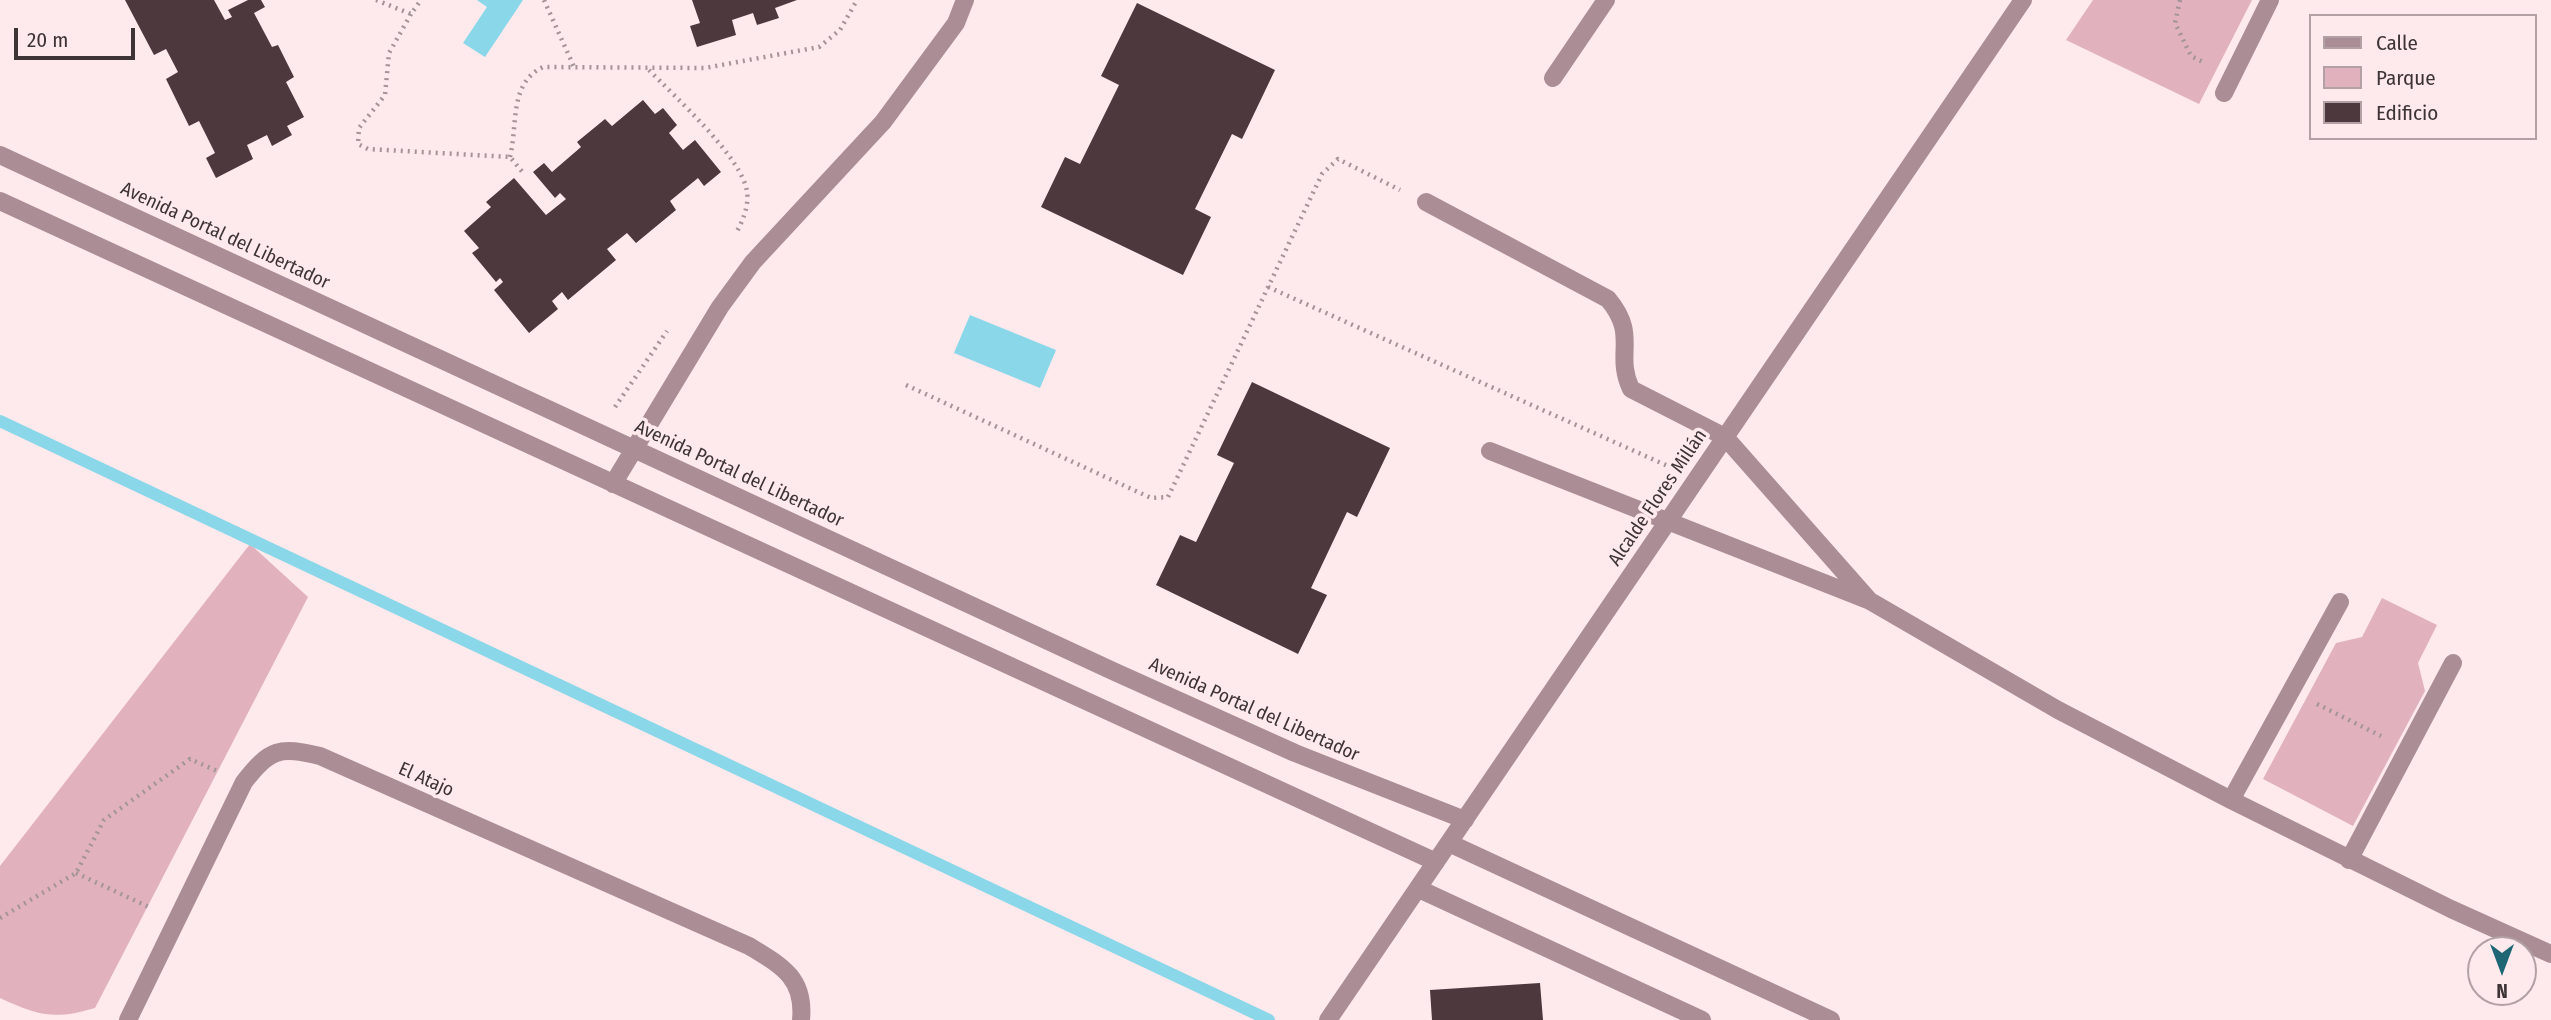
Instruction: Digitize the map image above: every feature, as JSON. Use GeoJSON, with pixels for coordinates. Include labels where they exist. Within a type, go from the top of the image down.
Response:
{"type":"FeatureCollection","features":[{"type":"Feature","properties":{"kind":"street"},"geometry":{"type":"LineString","coordinates":[[613,484],[726,298],[753,261],[883,122],[956,23],[965,0]]}},
{"type":"Feature","properties":{"kind":"street"},"geometry":{"type":"LineString","coordinates":[[1553,78],[1606,0]]}},
{"type":"Feature","properties":{"kind":"street","name":"Alcalde Flores Millán"},"geometry":{"type":"LineString","coordinates":[[1328,1020],[2023,0]]}},
{"type":"Feature","properties":{"kind":"street"},"geometry":{"type":"LineString","coordinates":[[2224,93],[2270,0]]}},
{"type":"Feature","properties":{"kind":"street","name":"Avenida Portal del Libertador"},"geometry":{"type":"LineString","coordinates":[[0,155],[1295,753],[1465,820]]}},
{"type":"Feature","properties":{"kind":"street"},"geometry":{"type":"LineString","coordinates":[[0,201],[1436,862]]}},
{"type":"Feature","properties":{"kind":"street"},"geometry":{"type":"LineString","coordinates":[[1426,202],[1608,299],[1617,310],[1626,335],[1624,375],[1631,389],[1725,438],[1870,601]]}},
{"type":"Feature","properties":{"kind":"street"},"geometry":{"type":"LineString","coordinates":[[1490,451],[1870,601],[2057,710],[2349,860],[2551,954]]}},
{"type":"Feature","properties":{"kind":"street"},"geometry":{"type":"LineString","coordinates":[[2231,800],[2340,602]]}},
{"type":"Feature","properties":{"kind":"street"},"geometry":{"type":"LineString","coordinates":[[2349,860],[2453,663]]}},
{"type":"Feature","properties":{"kind":"street","name":"El Atajo"},"geometry":{"type":"LineString","coordinates":[[128,1020],[244,782],[259,762],[274,752],[294,750],[320,756],[749,946],[781,965],[801,989],[801,1020]]}},
{"type":"Feature","properties":{"kind":"street"},"geometry":{"type":"LineString","coordinates":[[1450,843],[1831,1020]]}},
{"type":"Feature","properties":{"kind":"street"},"geometry":{"type":"LineString","coordinates":[[1419,889],[1702,1020]]}},
{"type":"Feature","properties":{"kind":"path"},"geometry":{"type":"LineString","coordinates":[[376,0],[411,14]]}},
{"type":"Feature","properties":{"kind":"path"},"geometry":{"type":"LineString","coordinates":[[421,0],[389,53],[385,95],[359,128],[358,144],[368,149],[510,157],[524,174]]}},
{"type":"Feature","properties":{"kind":"path"},"geometry":{"type":"LineString","coordinates":[[544,0],[574,68]]}},
{"type":"Feature","properties":{"kind":"path"},"geometry":{"type":"LineString","coordinates":[[510,157],[520,86],[529,74],[543,67],[705,68],[819,47],[840,30],[857,0]]}},
{"type":"Feature","properties":{"kind":"path"},"geometry":{"type":"LineString","coordinates":[[2180,0],[2175,23],[2191,56],[2232,76]]}},
{"type":"Feature","properties":{"kind":"path"},"geometry":{"type":"LineString","coordinates":[[649,69],[737,163],[747,192],[743,220],[732,241]]}},
{"type":"Feature","properties":{"kind":"path"},"geometry":{"type":"LineString","coordinates":[[906,385],[1151,498],[1168,496],[1322,174],[1338,159],[1426,202]]}},
{"type":"Feature","properties":{"kind":"path"},"geometry":{"type":"LineString","coordinates":[[1268,287],[1696,478]]}},
{"type":"Feature","properties":{"kind":"path"},"geometry":{"type":"LineString","coordinates":[[598,432],[671,327]]}},
{"type":"Feature","properties":{"kind":"path"},"geometry":{"type":"LineString","coordinates":[[2291,691],[2408,749]]}},
{"type":"Feature","properties":{"kind":"path"},"geometry":{"type":"LineString","coordinates":[[0,918],[76,873],[104,820],[190,759],[244,782]]}},
{"type":"Feature","properties":{"kind":"path"},"geometry":{"type":"LineString","coordinates":[[76,873],[175,920]]}},
{"type":"Feature","properties":{"kind":"green space"},"geometry":{"type":"Polygon","coordinates":[[[2093,0],[2252,0],[2199,104],[2066,40],[2093,0]]]}},
{"type":"Feature","properties":{"kind":"green space"},"geometry":{"type":"Polygon","coordinates":[[[250,544],[308,597],[95,1008],[68,1014],[47,1014],[0,998],[0,866],[250,544]]]}},
{"type":"Feature","properties":{"kind":"green space"},"geometry":{"type":"Polygon","coordinates":[[[2382,598],[2437,625],[2418,663],[2425,691],[2353,826],[2263,779],[2336,643],[2362,637],[2382,598]]]}},
{"type":"Feature","properties":{"kind":"water"},"geometry":{"type":"Polygon","coordinates":[[[477,0],[523,0],[485,57],[463,43],[487,7],[477,0]]]}},
{"type":"Feature","properties":{"kind":"water"},"geometry":{"type":"Polygon","coordinates":[[[970,315],[1056,350],[1040,388],[954,353],[970,315]]]}},
{"type":"Feature","properties":{"kind":"building"},"geometry":{"type":"Polygon","coordinates":[[[125,0],[214,0],[225,20],[232,17],[228,10],[248,0],[261,0],[265,7],[254,13],[272,47],[278,45],[294,77],[286,82],[304,117],[287,126],[292,135],[272,146],[267,135],[247,145],[253,159],[216,178],[206,158],[215,153],[199,121],[189,126],[166,79],[178,72],[166,49],[154,55],[125,0]]]}},
{"type":"Feature","properties":{"kind":"building"},"geometry":{"type":"Polygon","coordinates":[[[692,0],[797,0],[775,8],[779,18],[757,25],[753,13],[732,20],[736,35],[697,47],[690,26],[700,23],[692,0]]]}},
{"type":"Feature","properties":{"kind":"building"},"geometry":{"type":"Polygon","coordinates":[[[1137,3],[1275,70],[1242,139],[1232,134],[1195,209],[1211,217],[1183,275],[1041,207],[1065,157],[1080,164],[1119,85],[1101,76],[1137,3]]]}},
{"type":"Feature","properties":{"kind":"building"},"geometry":{"type":"Polygon","coordinates":[[[643,100],[655,114],[663,108],[677,125],[669,133],[683,150],[695,140],[721,172],[704,186],[698,178],[670,201],[676,210],[636,243],[627,233],[607,249],[616,260],[568,300],[562,292],[552,301],[558,309],[529,333],[494,290],[503,282],[500,278],[496,282],[472,253],[479,248],[464,231],[491,207],[486,202],[514,178],[546,215],[566,199],[560,193],[555,198],[533,172],[544,163],[552,172],[581,147],[577,142],[605,119],[612,126],[643,100]]]}},
{"type":"Feature","properties":{"kind":"building"},"geometry":{"type":"Polygon","coordinates":[[[1252,382],[1390,448],[1357,517],[1347,512],[1311,588],[1327,595],[1298,654],[1156,585],[1180,535],[1196,542],[1234,463],[1217,455],[1252,382]]]}},
{"type":"Feature","properties":{"kind":"building"},"geometry":{"type":"Polygon","coordinates":[[[1540,983],[1543,1020],[1432,1020],[1430,990],[1540,983]]]}},
{"type":"Feature","properties":{"kind":"waterway"},"geometry":{"type":"LineString","coordinates":[[0,421],[1269,1020]]}}]}
